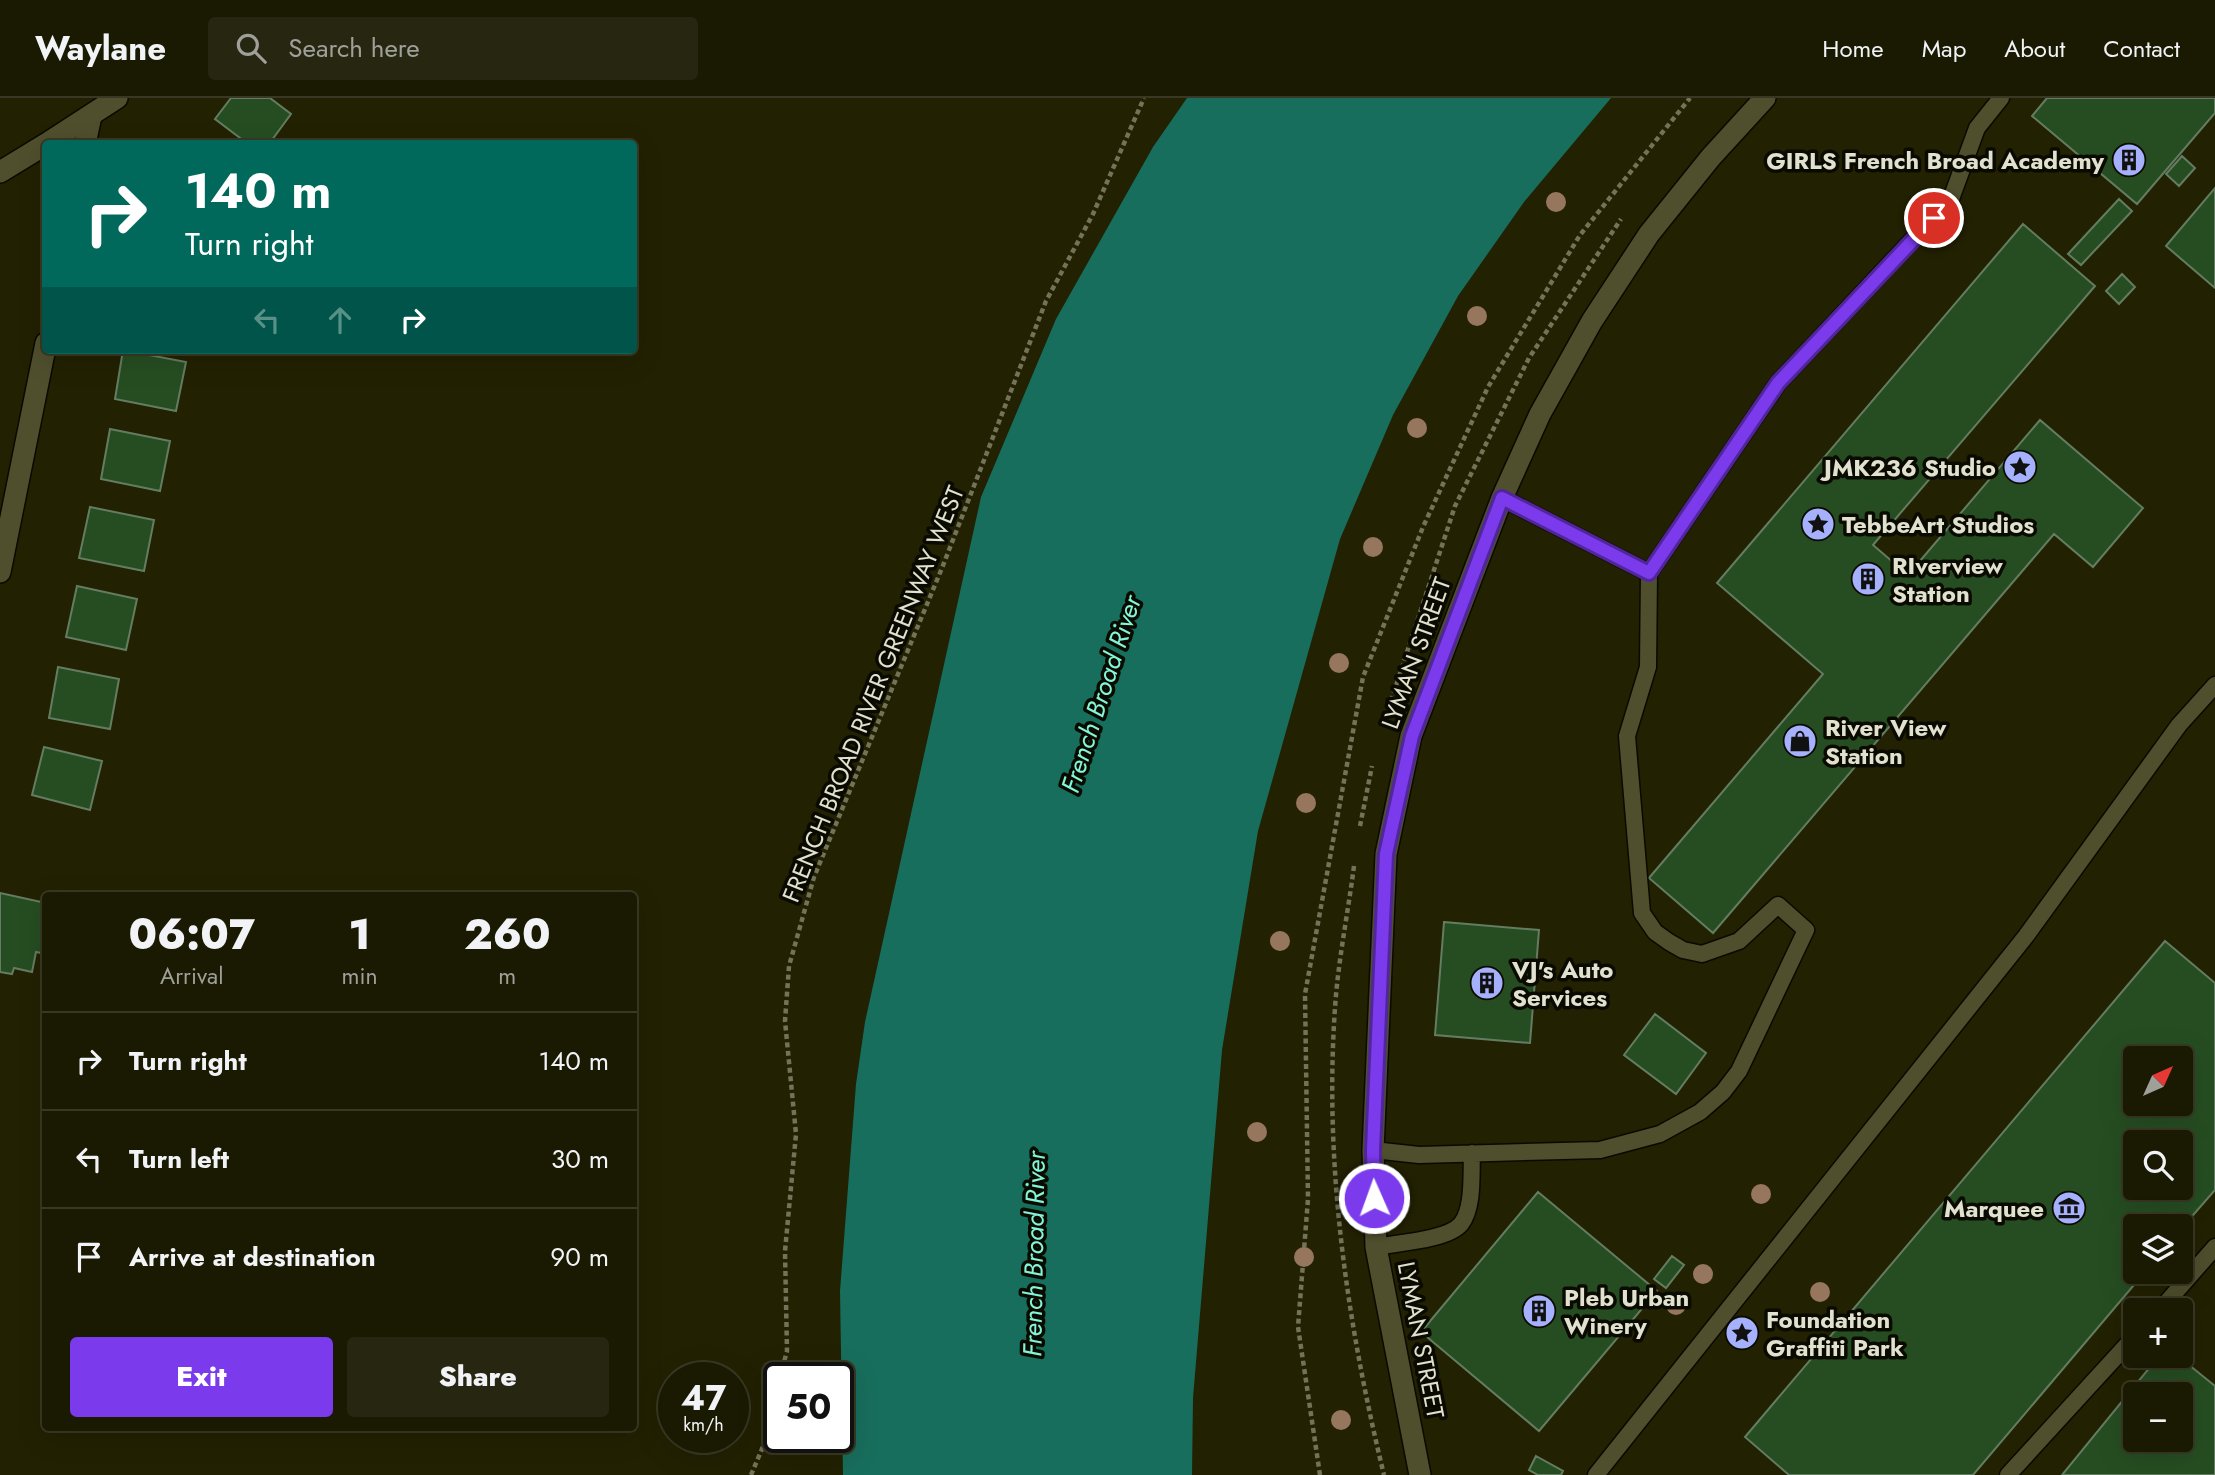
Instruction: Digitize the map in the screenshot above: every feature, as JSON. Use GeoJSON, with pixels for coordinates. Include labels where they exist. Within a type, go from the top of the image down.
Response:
{"type":"FeatureCollection","features":[{"type":"Feature","properties":{"kind":"main road"},"geometry":{"type":"LineString","coordinates":[[52,140],[117,98]]}},
{"type":"Feature","properties":{"kind":"main road","name":"LYMAN STREET"},"geometry":{"type":"LineString","coordinates":[[1420,1475],[1376,1247],[1373,1150],[1386,854],[1412,736],[1502,498],[1541,414],[1592,321],[1649,234],[1711,157],[1765,98]]}},
{"type":"Feature","properties":{"kind":"main road"},"geometry":{"type":"LineString","coordinates":[[86,140],[91,116]]}},
{"type":"Feature","properties":{"kind":"main road"},"geometry":{"type":"LineString","coordinates":[[0,172],[42,146]]}},
{"type":"Feature","properties":{"kind":"main road"},"geometry":{"type":"LineString","coordinates":[[0,572],[44,354]]}},
{"type":"Feature","properties":{"kind":"lane"},"geometry":{"type":"LineString","coordinates":[[1373,1150],[1419,1154],[1600,1150],[1660,1134],[1700,1112],[1723,1092],[1739,1071],[1807,930],[1778,905],[1739,940],[1702,954],[1683,950],[1669,942],[1655,932],[1642,913],[1627,736],[1648,667],[1649,573],[1778,383],[1951,199],[1977,128],[2001,98]]}},
{"type":"Feature","properties":{"kind":"lane"},"geometry":{"type":"LineString","coordinates":[[1502,498],[1649,573]]}},
{"type":"Feature","properties":{"kind":"lane"},"geometry":{"type":"LineString","coordinates":[[1596,1475],[2026,936],[2179,724],[2215,685]]}},
{"type":"Feature","properties":{"kind":"lane"},"geometry":{"type":"LineString","coordinates":[[1376,1247],[1443,1235],[1461,1225],[1468,1207],[1472,1153]]}},
{"type":"Feature","properties":{"kind":"lane"},"geometry":{"type":"LineString","coordinates":[[2170,1298],[2215,1247]]}},
{"type":"Feature","properties":{"kind":"lane"},"geometry":{"type":"LineString","coordinates":[[2008,1475],[2123,1349]]}},
{"type":"Feature","properties":{"kind":"path","name":"FRENCH BROAD RIVER GREENWAY WEST"},"geometry":{"type":"LineString","coordinates":[[784,1362],[787,1351],[785,1251],[796,1133],[785,1021],[789,966],[803,915],[814,877],[947,556],[1046,301],[1093,214],[1144,98]]}},
{"type":"Feature","properties":{"kind":"path"},"geometry":{"type":"LineString","coordinates":[[751,1475],[763,1445]]}},
{"type":"Feature","properties":{"kind":"water","name":"French Broad River"},"geometry":{"type":"Polygon","coordinates":[[[1187,98],[1611,98],[1524,202],[1458,296],[1393,415],[1340,539],[1258,831],[1222,1050],[1193,1398],[1192,1475],[843,1475],[843,1453],[854,1453],[854,1362],[841,1362],[840,1291],[856,1084],[865,1022],[981,497],[1056,319],[1153,147],[1187,98]]]}},
{"type":"Feature","properties":{"kind":"building"},"geometry":{"type":"Polygon","coordinates":[[[231,98],[270,98],[291,114],[272,140],[243,140],[215,119],[231,98]]]}},
{"type":"Feature","properties":{"kind":"building","name":"GIRLS French Broad Academy"},"geometry":{"type":"Polygon","coordinates":[[[2047,98],[2215,98],[2215,113],[2137,204],[2032,116],[2047,98]]]}},
{"type":"Feature","properties":{"kind":"building"},"geometry":{"type":"Polygon","coordinates":[[[2182,156],[2195,168],[2179,186],[2166,174],[2182,156]]]}},
{"type":"Feature","properties":{"kind":"building"},"geometry":{"type":"Polygon","coordinates":[[[2215,188],[2215,288],[2166,246],[2215,188]]]}},
{"type":"Feature","properties":{"kind":"building"},"geometry":{"type":"Polygon","coordinates":[[[2119,199],[2132,211],[2081,265],[2068,254],[2119,199]]]}},
{"type":"Feature","properties":{"kind":"building","name":"RIverview Station"},"geometry":{"type":"Polygon","coordinates":[[[2023,224],[2095,286],[1873,545],[1908,575],[2040,420],[2143,508],[2093,567],[2054,534],[1713,933],[1649,878],[1823,674],[1717,583],[2023,224]]]}},
{"type":"Feature","properties":{"kind":"building"},"geometry":{"type":"Polygon","coordinates":[[[2122,274],[2135,287],[2119,304],[2106,291],[2122,274]]]}},
{"type":"Feature","properties":{"kind":"building"},"geometry":{"type":"Polygon","coordinates":[[[122,354],[144,354],[186,362],[176,411],[115,399],[122,354]]]}},
{"type":"Feature","properties":{"kind":"building"},"geometry":{"type":"Polygon","coordinates":[[[110,429],[170,441],[160,491],[101,479],[110,429]]]}},
{"type":"Feature","properties":{"kind":"building"},"geometry":{"type":"Polygon","coordinates":[[[90,507],[154,520],[144,571],[79,558],[90,507]]]}},
{"type":"Feature","properties":{"kind":"building"},"geometry":{"type":"Polygon","coordinates":[[[77,586],[137,599],[126,650],[66,637],[77,586]]]}},
{"type":"Feature","properties":{"kind":"building"},"geometry":{"type":"Polygon","coordinates":[[[58,667],[119,679],[110,729],[49,718],[58,667]]]}},
{"type":"Feature","properties":{"kind":"building"},"geometry":{"type":"Polygon","coordinates":[[[44,747],[102,761],[90,810],[32,795],[44,747]]]}},
{"type":"Feature","properties":{"kind":"building"},"geometry":{"type":"Polygon","coordinates":[[[0,893],[42,902],[42,953],[36,952],[32,972],[14,968],[12,974],[0,972],[0,893]]]}},
{"type":"Feature","properties":{"kind":"building","name":"VJ's Auto Services"},"geometry":{"type":"Polygon","coordinates":[[[1444,922],[1539,930],[1530,1043],[1435,1035],[1444,922]]]}},
{"type":"Feature","properties":{"kind":"building","name":"Marquee"},"geometry":{"type":"Polygon","coordinates":[[[2165,941],[2215,983],[2215,1190],[2193,1215],[2123,1214],[2123,1284],[2135,1284],[1973,1475],[1789,1475],[1745,1437],[2165,941]]]}},
{"type":"Feature","properties":{"kind":"building"},"geometry":{"type":"Polygon","coordinates":[[[1655,1014],[1706,1053],[1676,1094],[1624,1055],[1655,1014]]]}},
{"type":"Feature","properties":{"kind":"building","name":"Pleb Urban Winery"},"geometry":{"type":"Polygon","coordinates":[[[1538,1192],[1657,1291],[1539,1431],[1421,1332],[1538,1192]]]}},
{"type":"Feature","properties":{"kind":"building"},"geometry":{"type":"Polygon","coordinates":[[[1672,1256],[1684,1265],[1666,1288],[1654,1279],[1672,1256]]]}},
{"type":"Feature","properties":{"kind":"building"},"geometry":{"type":"Polygon","coordinates":[[[2149,1368],[2193,1368],[2215,1386],[2215,1475],[2062,1475],[2123,1400],[2123,1452],[2193,1452],[2193,1382],[2138,1382],[2149,1368]]]}},
{"type":"Feature","properties":{"kind":"building"},"geometry":{"type":"Polygon","coordinates":[[[1536,1456],[1563,1471],[1561,1475],[1538,1475],[1529,1470],[1536,1456]]]}},
{"type":"Feature","properties":{"kind":"place","name":"GIRLS French Broad Academy"},"geometry":{"type":"Point","coordinates":[2129,160]}},
{"type":"Feature","properties":{"kind":"place","name":"JMK236 Studio"},"geometry":{"type":"Point","coordinates":[2020,467]}},
{"type":"Feature","properties":{"kind":"place","name":"TebbeArt Studios"},"geometry":{"type":"Point","coordinates":[1818,524]}},
{"type":"Feature","properties":{"kind":"place","name":"RIverview Station"},"geometry":{"type":"Point","coordinates":[1868,579]}},
{"type":"Feature","properties":{"kind":"place","name":"River View Station"},"geometry":{"type":"Point","coordinates":[1800,741]}},
{"type":"Feature","properties":{"kind":"place","name":"VJ's Auto Services"},"geometry":{"type":"Point","coordinates":[1487,983]}},
{"type":"Feature","properties":{"kind":"place","name":"Marquee"},"geometry":{"type":"Point","coordinates":[2069,1208]}},
{"type":"Feature","properties":{"kind":"place","name":"Pleb Urban Winery"},"geometry":{"type":"Point","coordinates":[1539,1311]}},
{"type":"Feature","properties":{"kind":"place","name":"Foundation Graffiti Park"},"geometry":{"type":"Point","coordinates":[1742,1333]}},
{"type":"Feature","properties":{"kind":"route"},"geometry":{"type":"LineString","coordinates":[[1374,1198],[1373,1150],[1386,854],[1412,736],[1502,498],[1649,573],[1778,383],[1934,218]]}}]}
